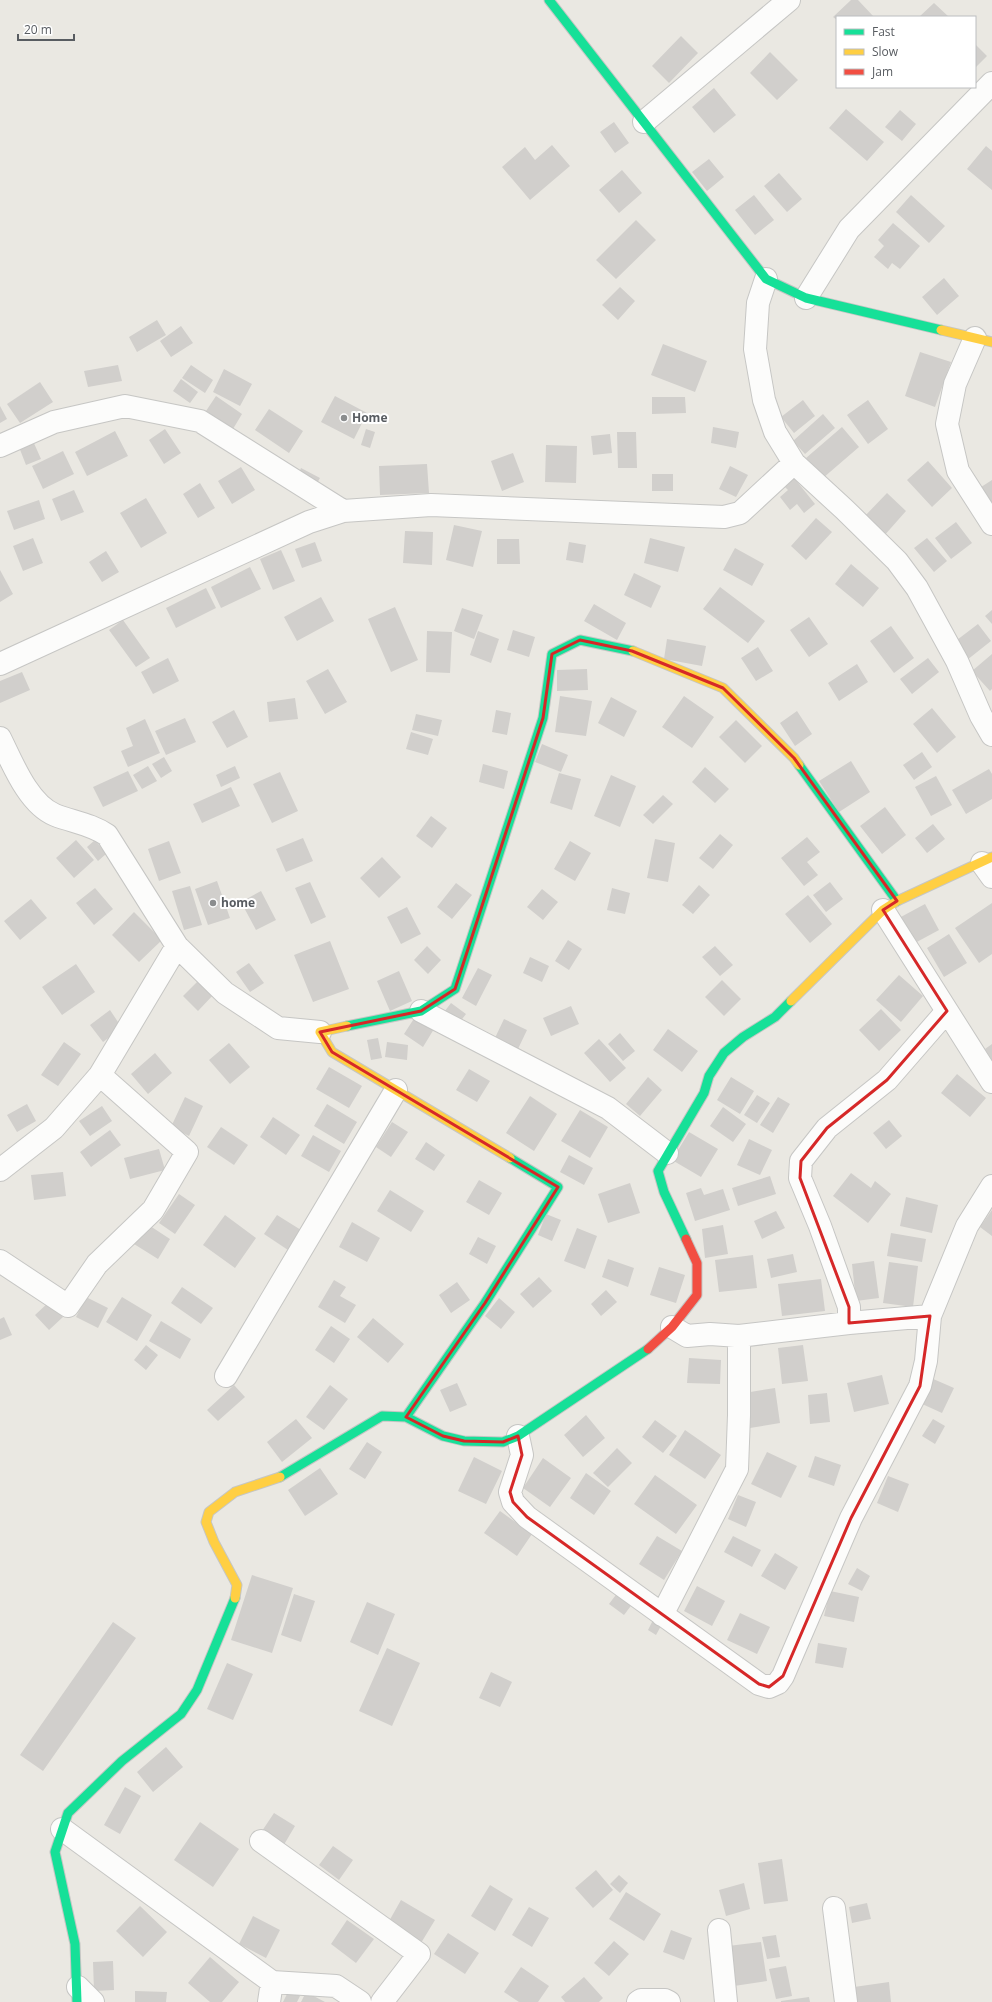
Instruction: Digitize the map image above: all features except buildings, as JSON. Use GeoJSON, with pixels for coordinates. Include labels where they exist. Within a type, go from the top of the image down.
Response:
{"type":"FeatureCollection","features":[{"type":"Feature","properties":{"kind":"street"},"geometry":{"type":"LineString","coordinates":[[549,0],[766,279],[806,298],[983,340],[955,384],[947,424],[958,471],[992,524]]}},
{"type":"Feature","properties":{"kind":"street"},"geometry":{"type":"LineString","coordinates":[[644,122],[790,0]]}},
{"type":"Feature","properties":{"kind":"street"},"geometry":{"type":"LineString","coordinates":[[806,298],[849,229],[992,83]]}},
{"type":"Feature","properties":{"kind":"street"},"geometry":{"type":"LineString","coordinates":[[766,279],[758,303],[755,349],[766,406],[775,432],[794,463],[897,561],[917,588],[986,712],[992,735]]}},
{"type":"Feature","properties":{"kind":"street"},"geometry":{"type":"LineString","coordinates":[[0,446],[54,422],[124,406],[200,421],[343,511]]}},
{"type":"Feature","properties":{"kind":"street"},"geometry":{"type":"LineString","coordinates":[[0,664],[309,522],[343,511],[431,505],[724,517],[740,513],[794,463]]}},
{"type":"Feature","properties":{"kind":"street"},"geometry":{"type":"LineString","coordinates":[[0,738],[22,783],[37,801],[53,814],[96,828],[107,835],[177,946],[225,992],[278,1028],[320,1032],[421,1012],[455,989],[543,718],[552,654],[580,640],[632,651],[723,688],[794,758],[890,906],[947,1011],[992,1082]]}},
{"type":"Feature","properties":{"kind":"street"},"geometry":{"type":"LineString","coordinates":[[93,2002],[78,1994],[75,1944],[55,1852],[68,1813],[122,1761],[181,1714],[197,1690],[235,1601],[237,1585],[214,1542],[206,1522],[209,1512],[235,1492],[278,1479],[382,1416],[406,1417],[443,1436],[464,1441],[503,1442],[518,1436],[650,1348],[672,1328],[697,1295],[697,1263],[662,1185],[658,1172],[667,1153],[704,1093],[709,1076],[724,1053],[743,1037],[774,1017],[890,906],[989,865]]}},
{"type":"Feature","properties":{"kind":"street"},"geometry":{"type":"LineString","coordinates":[[0,1170],[54,1128],[100,1075],[177,946]]}},
{"type":"Feature","properties":{"kind":"street"},"geometry":{"type":"LineString","coordinates":[[849,1323],[849,1307],[820,1226],[800,1178],[801,1161],[827,1128],[887,1080],[947,1011]]}},
{"type":"Feature","properties":{"kind":"street"},"geometry":{"type":"LineString","coordinates":[[421,1012],[608,1108],[667,1153]]}},
{"type":"Feature","properties":{"kind":"street"},"geometry":{"type":"LineString","coordinates":[[320,1032],[332,1052],[558,1187],[485,1303],[406,1417]]}},
{"type":"Feature","properties":{"kind":"street"},"geometry":{"type":"LineString","coordinates":[[0,1262],[68,1306],[97,1264],[154,1210],[188,1152],[100,1075]]}},
{"type":"Feature","properties":{"kind":"street"},"geometry":{"type":"LineString","coordinates":[[226,1376],[396,1090]]}},
{"type":"Feature","properties":{"kind":"street"},"geometry":{"type":"LineString","coordinates":[[518,1436],[522,1455],[510,1492],[513,1502],[527,1517],[759,1684],[769,1687],[778,1683],[783,1676],[851,1518],[920,1386],[926,1361],[930,1316],[967,1226],[992,1186]]}},
{"type":"Feature","properties":{"kind":"street"},"geometry":{"type":"LineString","coordinates":[[672,1328],[687,1336],[710,1334],[739,1336],[849,1323],[930,1316]]}},
{"type":"Feature","properties":{"kind":"street"},"geometry":{"type":"LineString","coordinates":[[662,1615],[737,1469],[739,1336]]}},
{"type":"Feature","properties":{"kind":"street"},"geometry":{"type":"LineString","coordinates":[[62,1829],[271,1992],[336,1986],[360,2002]]}},
{"type":"Feature","properties":{"kind":"street"},"geometry":{"type":"LineString","coordinates":[[261,1841],[419,1954],[382,2002]]}},
{"type":"Feature","properties":{"kind":"street"},"geometry":{"type":"LineString","coordinates":[[834,1908],[846,2002]]}},
{"type":"Feature","properties":{"kind":"street"},"geometry":{"type":"LineString","coordinates":[[718,1930],[726,2002]]}},
{"type":"Feature","properties":{"kind":"street"},"geometry":{"type":"LineString","coordinates":[[638,2002],[641,2000],[665,2000],[669,2002]]}},
{"type":"Feature","properties":{"kind":"highlighted area"},"geometry":{"type":"Polygon","coordinates":[[[580,640],[632,651],[723,688],[794,758],[897,901],[883,910],[947,1011],[887,1080],[827,1128],[801,1161],[800,1178],[849,1307],[849,1323],[930,1316],[920,1386],[851,1518],[783,1676],[769,1687],[759,1684],[527,1517],[513,1502],[510,1492],[522,1455],[518,1436],[503,1442],[464,1441],[443,1436],[406,1417],[485,1303],[558,1187],[332,1052],[320,1032],[421,1011],[455,989],[543,718],[552,654],[580,640]]]}},
{"type":"Feature","properties":{"kind":"traffic: fast"},"geometry":{"type":"LineString","coordinates":[[549,0],[766,279],[806,298],[941,330]]}},
{"type":"Feature","properties":{"kind":"traffic: fast"},"geometry":{"type":"LineString","coordinates":[[347,1026],[421,1011],[455,989],[543,718],[552,654],[580,640],[633,651]]}},
{"type":"Feature","properties":{"kind":"traffic: fast"},"geometry":{"type":"LineString","coordinates":[[799,765],[897,901]]}},
{"type":"Feature","properties":{"kind":"traffic: fast"},"geometry":{"type":"LineString","coordinates":[[686,1239],[664,1192],[658,1171],[704,1093],[709,1076],[724,1053],[743,1037],[775,1017],[791,1001]]}},
{"type":"Feature","properties":{"kind":"traffic: fast"},"geometry":{"type":"LineString","coordinates":[[406,1417],[485,1303],[558,1187],[510,1158]]}},
{"type":"Feature","properties":{"kind":"traffic: fast"},"geometry":{"type":"LineString","coordinates":[[280,1477],[382,1416],[406,1417],[443,1436],[464,1441],[503,1442],[518,1436],[648,1349]]}},
{"type":"Feature","properties":{"kind":"traffic: fast"},"geometry":{"type":"LineString","coordinates":[[77,2002],[75,1944],[55,1852],[68,1813],[122,1761],[181,1714],[197,1690],[235,1598]]}},
{"type":"Feature","properties":{"kind":"traffic: slow"},"geometry":{"type":"LineString","coordinates":[[941,330],[992,342]]}},
{"type":"Feature","properties":{"kind":"traffic: slow"},"geometry":{"type":"LineString","coordinates":[[633,651],[723,688],[794,758],[799,765]]}},
{"type":"Feature","properties":{"kind":"traffic: slow"},"geometry":{"type":"LineString","coordinates":[[791,1001],[883,910],[897,901],[992,857]]}},
{"type":"Feature","properties":{"kind":"traffic: slow"},"geometry":{"type":"LineString","coordinates":[[347,1026],[320,1032],[332,1052],[510,1158]]}},
{"type":"Feature","properties":{"kind":"traffic: slow"},"geometry":{"type":"LineString","coordinates":[[235,1598],[237,1585],[214,1542],[206,1522],[209,1512],[235,1492],[280,1477]]}},
{"type":"Feature","properties":{"kind":"traffic: jam"},"geometry":{"type":"LineString","coordinates":[[648,1349],[672,1327],[697,1295],[697,1263],[686,1239]]}},
{"type":"Feature","properties":{"kind":"place","name":"Home"},"geometry":{"type":"Point","coordinates":[344,418]}},
{"type":"Feature","properties":{"kind":"place","name":"home"},"geometry":{"type":"Point","coordinates":[213,903]}}]}
